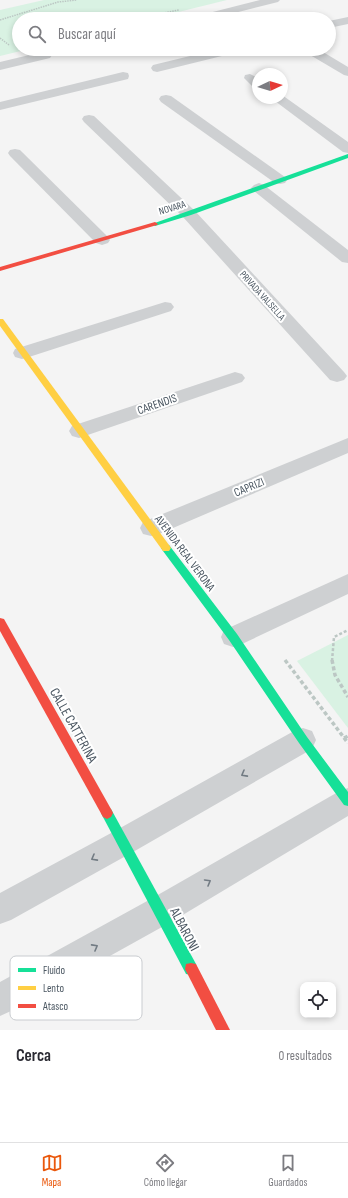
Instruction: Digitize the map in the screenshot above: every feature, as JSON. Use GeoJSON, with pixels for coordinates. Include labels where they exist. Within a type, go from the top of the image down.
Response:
{"type":"FeatureCollection","features":[{"type":"Feature","properties":{"kind":"street"},"geometry":{"type":"LineString","coordinates":[[229,0],[249,12]]}},
{"type":"Feature","properties":{"kind":"street"},"geometry":{"type":"LineString","coordinates":[[226,12],[274,0]]}},
{"type":"Feature","properties":{"kind":"street"},"geometry":{"type":"LineString","coordinates":[[336,23],[348,20]]}},
{"type":"Feature","properties":{"kind":"street"},"geometry":{"type":"LineString","coordinates":[[0,66],[42,56]]}},
{"type":"Feature","properties":{"kind":"street"},"geometry":{"type":"LineString","coordinates":[[157,68],[206,56]]}},
{"type":"Feature","properties":{"kind":"street"},"geometry":{"type":"LineString","coordinates":[[321,56],[348,72]]}},
{"type":"Feature","properties":{"kind":"street"},"geometry":{"type":"LineString","coordinates":[[0,106],[123,76]]}},
{"type":"Feature","properties":{"kind":"street"},"geometry":{"type":"LineString","coordinates":[[166,99],[280,180]]}},
{"type":"Feature","properties":{"kind":"street"},"geometry":{"type":"LineString","coordinates":[[286,104],[348,149]]}},
{"type":"Feature","properties":{"kind":"street","name":"PRIVADA VALSELLA"},"geometry":{"type":"LineString","coordinates":[[89,119],[189,214],[337,376]]}},
{"type":"Feature","properties":{"kind":"street"},"geometry":{"type":"LineString","coordinates":[[15,153],[102,240]]}},
{"type":"Feature","properties":{"kind":"street","name":"NOVARA"},"geometry":{"type":"LineString","coordinates":[[0,269],[189,214],[348,156]]}},
{"type":"Feature","properties":{"kind":"street"},"geometry":{"type":"LineString","coordinates":[[259,188],[348,258]]}},
{"type":"Feature","properties":{"kind":"street"},"geometry":{"type":"LineString","coordinates":[[22,353],[165,307]]}},
{"type":"Feature","properties":{"kind":"street","name":"AVENIDA REAL VERONA"},"geometry":{"type":"LineString","coordinates":[[0,322],[233,638],[302,740],[348,801]]}},
{"type":"Feature","properties":{"kind":"street","name":"CARENDIS"},"geometry":{"type":"LineString","coordinates":[[79,431],[235,378]]}},
{"type":"Feature","properties":{"kind":"street","name":"CAPRIZI"},"geometry":{"type":"LineString","coordinates":[[151,528],[348,446]]}},
{"type":"Feature","properties":{"kind":"street"},"geometry":{"type":"LineString","coordinates":[[233,638],[348,583]]}},
{"type":"Feature","properties":{"kind":"street","name":"CALLE CATTERINA"},"geometry":{"type":"LineString","coordinates":[[0,622],[123,842]]}},
{"type":"Feature","properties":{"kind":"street"},"geometry":{"type":"LineString","coordinates":[[0,909],[123,842],[302,740]]}},
{"type":"Feature","properties":{"kind":"street"},"geometry":{"type":"LineString","coordinates":[[79,956],[160,911],[348,801]]}},
{"type":"Feature","properties":{"kind":"street","name":"ALBARONI"},"geometry":{"type":"LineString","coordinates":[[123,842],[223,1030]]}},
{"type":"Feature","properties":{"kind":"street"},"geometry":{"type":"LineString","coordinates":[[0,1000],[10,994]]}},
{"type":"Feature","properties":{"kind":"path"},"geometry":{"type":"LineString","coordinates":[[26,12],[58,2],[77,0]]}},
{"type":"Feature","properties":{"kind":"path"},"geometry":{"type":"LineString","coordinates":[[170,12],[180,10]]}},
{"type":"Feature","properties":{"kind":"path"},"geometry":{"type":"LineString","coordinates":[[0,20],[12,16]]}},
{"type":"Feature","properties":{"kind":"path"},"geometry":{"type":"LineString","coordinates":[[348,630],[334,637],[331,657],[336,680],[348,697]]}},
{"type":"Feature","properties":{"kind":"path"},"geometry":{"type":"LineString","coordinates":[[285,660],[346,737],[348,743]]}},
{"type":"Feature","properties":{"kind":"green space"},"geometry":{"type":"Polygon","coordinates":[[[44,0],[227,0],[178,12],[12,12],[12,53],[0,56],[0,10],[44,0]]]}},
{"type":"Feature","properties":{"kind":"green space"},"geometry":{"type":"Polygon","coordinates":[[[348,635],[348,728],[297,661],[348,635]]]}},
{"type":"Feature","properties":{"kind":"traffic: fast"},"geometry":{"type":"LineString","coordinates":[[155,224],[189,214],[348,156]]}},
{"type":"Feature","properties":{"kind":"traffic: fast"},"geometry":{"type":"LineString","coordinates":[[166,548],[233,637],[303,740],[348,801]]}},
{"type":"Feature","properties":{"kind":"traffic: fast"},"geometry":{"type":"LineString","coordinates":[[107,813],[191,969]]}},
{"type":"Feature","properties":{"kind":"traffic: slow"},"geometry":{"type":"LineString","coordinates":[[0,321],[166,548]]}},
{"type":"Feature","properties":{"kind":"traffic: jam"},"geometry":{"type":"LineString","coordinates":[[0,269],[155,224]]}},
{"type":"Feature","properties":{"kind":"traffic: jam"},"geometry":{"type":"LineString","coordinates":[[0,622],[107,813]]}},
{"type":"Feature","properties":{"kind":"traffic: jam"},"geometry":{"type":"LineString","coordinates":[[191,969],[223,1030]]}}]}
